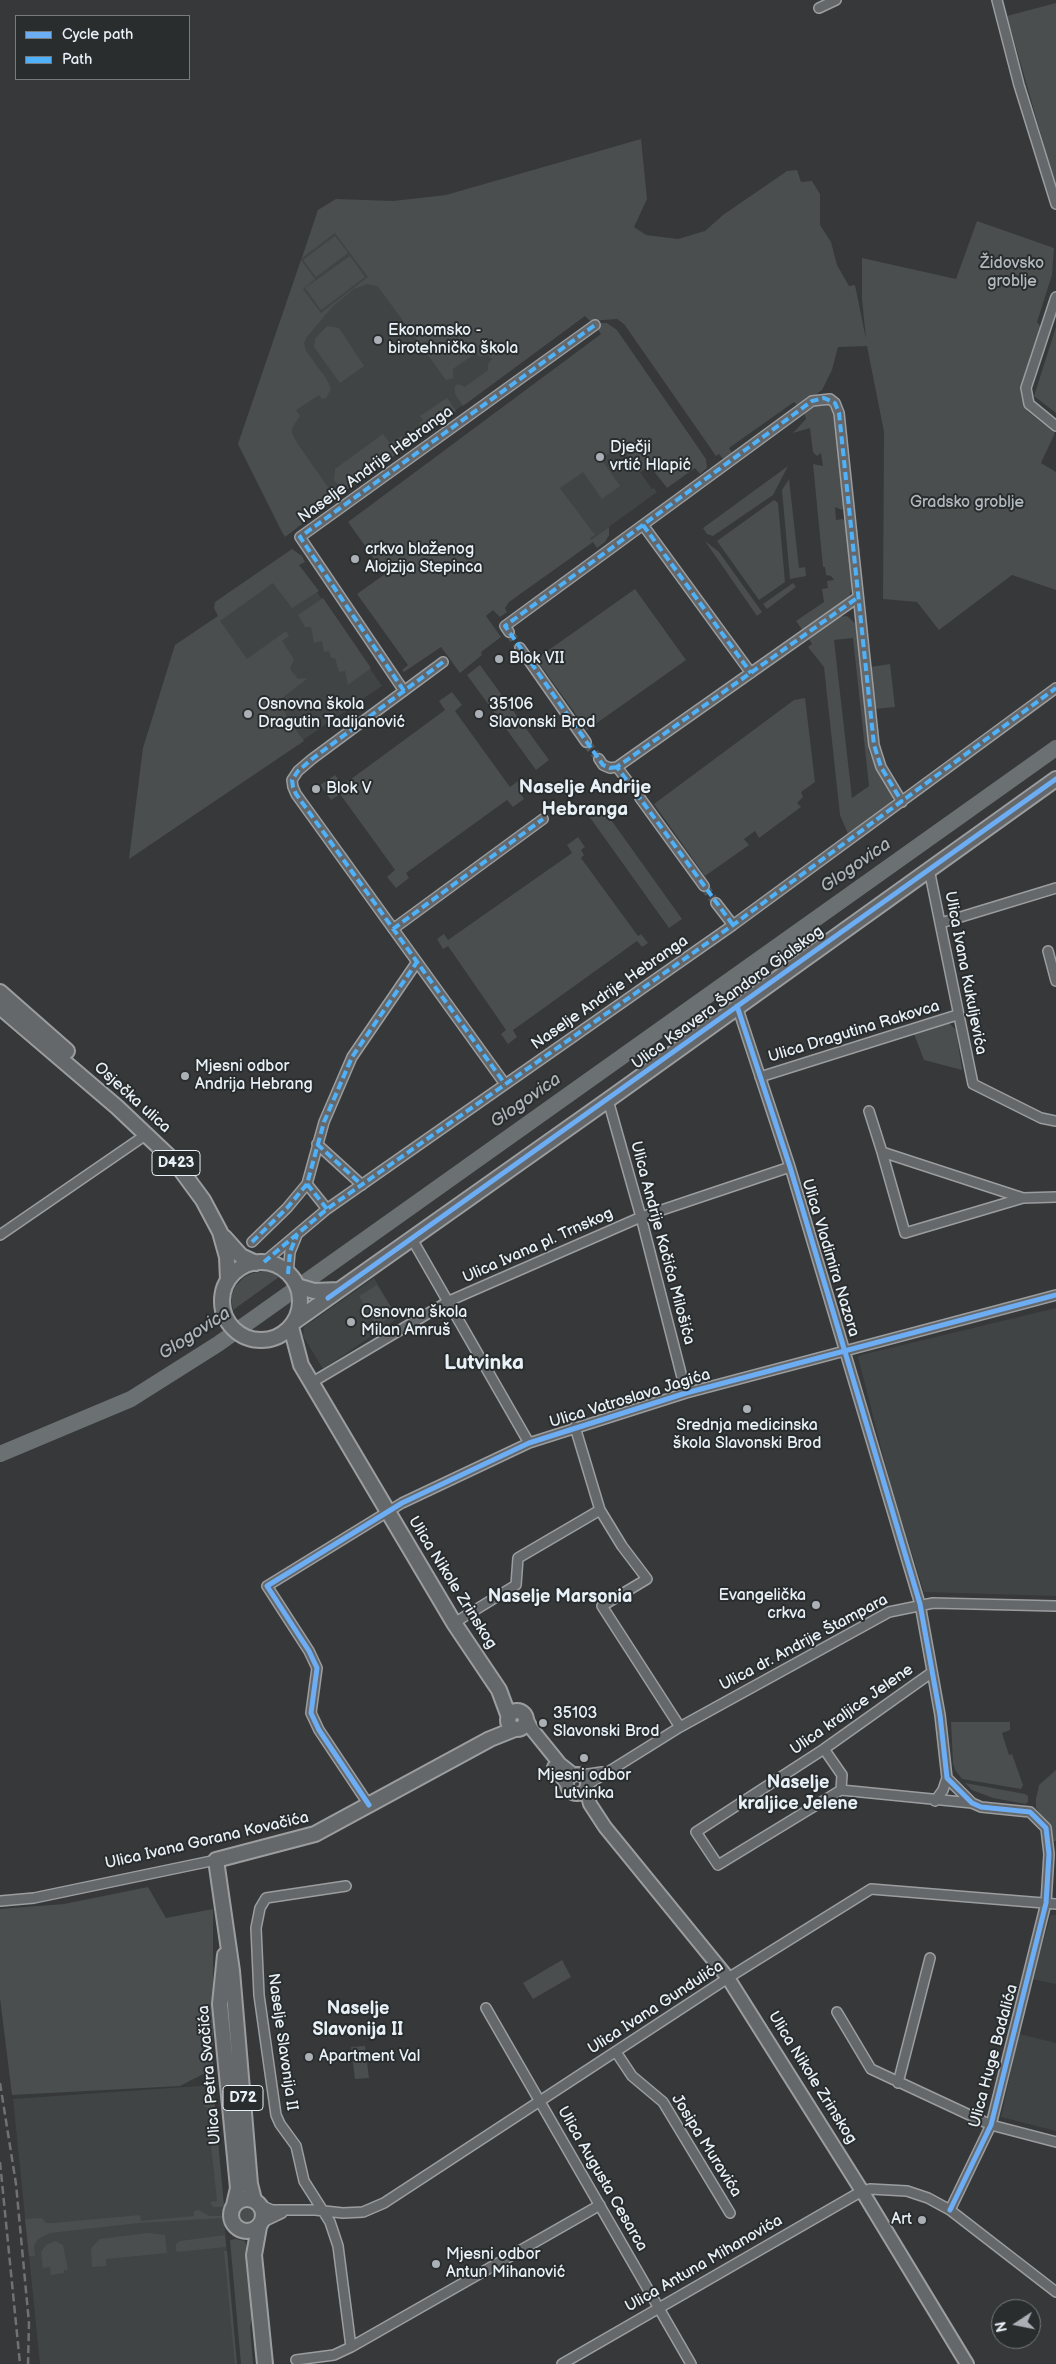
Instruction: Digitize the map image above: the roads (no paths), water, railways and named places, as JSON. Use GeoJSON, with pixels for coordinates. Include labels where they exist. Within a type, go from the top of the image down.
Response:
{"type":"FeatureCollection","features":[{"type":"Feature","properties":{"kind":"main road","name":"Ulica Ksavera Šandora Gjalskog"},"geometry":{"type":"LineString","coordinates":[[292,1325],[309,1309],[342,1289],[1056,779]]}},
{"type":"Feature","properties":{"kind":"main road"},"geometry":{"type":"LineString","coordinates":[[0,992],[102,1083],[117,1107]]}},
{"type":"Feature","properties":{"kind":"main road","name":"Osječka ulica"},"geometry":{"type":"LineString","coordinates":[[0,1007],[148,1134],[175,1162],[203,1200],[220,1232],[227,1257],[228,1280]]}},
{"type":"Feature","properties":{"kind":"main road"},"geometry":{"type":"LineString","coordinates":[[0,1016],[90,1096],[107,1105],[117,1107]]}},
{"type":"Feature","properties":{"kind":"main road","name":"Osječka ulica"},"geometry":{"type":"LineString","coordinates":[[220,1232],[241,1256],[260,1262]]}},
{"type":"Feature","properties":{"kind":"main road"},"geometry":{"type":"LineString","coordinates":[[228,1280],[240,1268],[260,1262]]}},
{"type":"Feature","properties":{"kind":"main road","name":"D423"},"geometry":{"type":"LineString","coordinates":[[260,1262],[274,1265],[292,1279],[314,1291],[332,1292],[342,1289]]}},
{"type":"Feature","properties":{"kind":"main road"},"geometry":{"type":"LineString","coordinates":[[269,1340],[278,1337],[292,1325],[300,1301],[292,1279]]}},
{"type":"Feature","properties":{"kind":"main road","name":"D423"},"geometry":{"type":"LineString","coordinates":[[228,1280],[222,1296],[222,1307],[228,1322],[239,1334],[247,1338],[269,1340]]}},
{"type":"Feature","properties":{"kind":"main road","name":"Ulica Nikole Zrinskog"},"geometry":{"type":"LineString","coordinates":[[292,1325],[301,1365],[311,1383],[454,1623],[499,1690],[516,1720],[578,1784],[588,1811],[604,1827],[728,1978],[862,2191],[967,2364]]}},
{"type":"Feature","properties":{"kind":"main road","name":"Ulica Nikole Zrinskog"},"geometry":{"type":"LineString","coordinates":[[269,1340],[283,1348],[301,1365]]}},
{"type":"Feature","properties":{"kind":"main road","name":"Ulica Ivana Gorana Kovačića"},"geometry":{"type":"LineString","coordinates":[[216,1860],[315,1834],[490,1739],[516,1720]]}},
{"type":"Feature","properties":{"kind":"main road","name":"Ulica Petra Svačića"},"geometry":{"type":"LineString","coordinates":[[216,1860],[226,1941],[232,1971],[250,2184],[257,2203]]}},
{"type":"Feature","properties":{"kind":"main road","name":"Ulica Petra Svačića"},"geometry":{"type":"LineString","coordinates":[[226,1941],[220,2004],[238,2188],[234,2205]]}},
{"type":"Feature","properties":{"kind":"main road"},"geometry":{"type":"LineString","coordinates":[[234,2205],[243,2199],[257,2203]]}},
{"type":"Feature","properties":{"kind":"main road","name":"D72"},"geometry":{"type":"LineString","coordinates":[[257,2203],[264,2214],[255,2240],[254,2255],[265,2364]]}},
{"type":"Feature","properties":{"kind":"main road","name":"D72"},"geometry":{"type":"LineString","coordinates":[[234,2205],[231,2219],[248,2240],[254,2255]]}},
{"type":"Feature","properties":{"kind":"main road"},"geometry":{"type":"LineString","coordinates":[[241,2230],[250,2231],[260,2225]]}},
{"type":"Feature","properties":{"kind":"street"},"geometry":{"type":"LineString","coordinates":[[819,8],[836,0]]}},
{"type":"Feature","properties":{"kind":"street"},"geometry":{"type":"LineString","coordinates":[[997,0],[1019,85],[1056,204]]}},
{"type":"Feature","properties":{"kind":"street"},"geometry":{"type":"LineString","coordinates":[[1056,297],[1026,388],[1030,404],[1056,426]]}},
{"type":"Feature","properties":{"kind":"street","name":"Naselje Andrije Hebranga"},"geometry":{"type":"LineString","coordinates":[[404,691],[300,537],[596,325]]}},
{"type":"Feature","properties":{"kind":"street"},"geometry":{"type":"LineString","coordinates":[[509,632],[505,626],[812,401],[830,399],[835,402],[839,413],[857,598],[874,744],[882,767],[902,802]]}},
{"type":"Feature","properties":{"kind":"street"},"geometry":{"type":"LineString","coordinates":[[643,525],[751,673]]}},
{"type":"Feature","properties":{"kind":"street"},"geometry":{"type":"LineString","coordinates":[[598,759],[603,765],[610,768],[617,767],[857,598]]}},
{"type":"Feature","properties":{"kind":"street"},"geometry":{"type":"LineString","coordinates":[[520,648],[586,742]]}},
{"type":"Feature","properties":{"kind":"street"},"geometry":{"type":"LineString","coordinates":[[443,662],[312,759],[298,771],[292,780],[296,794],[505,1084]]}},
{"type":"Feature","properties":{"kind":"street","name":"Naselje Andrije Hebranga"},"geometry":{"type":"LineString","coordinates":[[260,1262],[362,1185],[733,925],[1056,688]]}},
{"type":"Feature","properties":{"kind":"street"},"geometry":{"type":"LineString","coordinates":[[617,767],[629,783]]}},
{"type":"Feature","properties":{"kind":"street"},"geometry":{"type":"LineString","coordinates":[[640,798],[704,886]]}},
{"type":"Feature","properties":{"kind":"street"},"geometry":{"type":"LineString","coordinates":[[393,929],[543,819]]}},
{"type":"Feature","properties":{"kind":"street","name":"Ulica Ivana Kukuljevića"},"geometry":{"type":"LineString","coordinates":[[929,869],[972,1084],[1041,1118],[1056,1121]]}},
{"type":"Feature","properties":{"kind":"street"},"geometry":{"type":"LineString","coordinates":[[941,923],[1056,888]]}},
{"type":"Feature","properties":{"kind":"street"},"geometry":{"type":"LineString","coordinates":[[716,903],[733,925]]}},
{"type":"Feature","properties":{"kind":"street"},"geometry":{"type":"LineString","coordinates":[[1048,950],[1056,981]]}},
{"type":"Feature","properties":{"kind":"street"},"geometry":{"type":"LineString","coordinates":[[252,1242],[287,1208],[307,1184],[332,1102],[352,1057],[418,962]]}},
{"type":"Feature","properties":{"kind":"street","name":"Ulica Vladimira Nazora"},"geometry":{"type":"LineString","coordinates":[[737,1006],[790,1166],[920,1604]]}},
{"type":"Feature","properties":{"kind":"street","name":"Ulica Dragutina Rakovca"},"geometry":{"type":"LineString","coordinates":[[760,1077],[957,1015]]}},
{"type":"Feature","properties":{"kind":"street","name":"Ulica Andrije Kačića Milošića"},"geometry":{"type":"LineString","coordinates":[[608,1100],[641,1217],[686,1393]]}},
{"type":"Feature","properties":{"kind":"street"},"geometry":{"type":"LineString","coordinates":[[869,1111],[905,1233],[1023,1198],[1056,1198]]}},
{"type":"Feature","properties":{"kind":"street"},"geometry":{"type":"LineString","coordinates":[[0,1236],[148,1134]]}},
{"type":"Feature","properties":{"kind":"street"},"geometry":{"type":"LineString","coordinates":[[318,1144],[362,1185]]}},
{"type":"Feature","properties":{"kind":"street"},"geometry":{"type":"LineString","coordinates":[[882,1152],[1023,1198]]}},
{"type":"Feature","properties":{"kind":"street","name":"Ulica Ivana pl. Trnskog"},"geometry":{"type":"LineString","coordinates":[[311,1383],[449,1301],[641,1217],[790,1166]]}},
{"type":"Feature","properties":{"kind":"street"},"geometry":{"type":"LineString","coordinates":[[307,1184],[327,1210]]}},
{"type":"Feature","properties":{"kind":"street"},"geometry":{"type":"LineString","coordinates":[[292,1279],[290,1252],[297,1234]]}},
{"type":"Feature","properties":{"kind":"street"},"geometry":{"type":"LineString","coordinates":[[412,1239],[529,1443]]}},
{"type":"Feature","properties":{"kind":"street","name":"Ulica Vatroslava Jagića"},"geometry":{"type":"LineString","coordinates":[[369,1805],[319,1730],[311,1713],[317,1668],[309,1651],[267,1586],[402,1503],[529,1443],[686,1393],[1056,1295]]}},
{"type":"Feature","properties":{"kind":"street"},"geometry":{"type":"LineString","coordinates":[[575,1427],[600,1510],[622,1546],[647,1579],[602,1606],[680,1727]]}},
{"type":"Feature","properties":{"kind":"street"},"geometry":{"type":"LineString","coordinates":[[454,1623],[516,1585],[518,1558],[600,1510]]}},
{"type":"Feature","properties":{"kind":"street","name":"Ulica dr. Andrije Štampara"},"geometry":{"type":"LineString","coordinates":[[578,1784],[614,1769],[680,1727],[889,1612],[920,1604],[1004,1603],[1056,1606]]}},
{"type":"Feature","properties":{"kind":"street","name":"Ulica kraljice Jelene"},"geometry":{"type":"LineString","coordinates":[[920,1604],[940,1715],[947,1778]]}},
{"type":"Feature","properties":{"kind":"street","name":"Ulica kraljice Jelene"},"geometry":{"type":"LineString","coordinates":[[841,1790],[718,1865],[696,1832],[824,1749],[931,1673]]}},
{"type":"Feature","properties":{"kind":"street"},"geometry":{"type":"LineString","coordinates":[[824,1749],[842,1776],[841,1790],[972,1803],[981,1807],[1030,1812],[1046,1828],[1049,1854],[1046,1903]]}},
{"type":"Feature","properties":{"kind":"street"},"geometry":{"type":"LineString","coordinates":[[935,1800],[943,1790],[947,1778],[972,1803]]}},
{"type":"Feature","properties":{"kind":"street","name":"Ulica Ivana Gorana Kovačića"},"geometry":{"type":"LineString","coordinates":[[0,1901],[34,1898],[216,1860]]}},
{"type":"Feature","properties":{"kind":"street","name":"Naselje Slavonija II"},"geometry":{"type":"LineString","coordinates":[[346,1886],[266,1898],[260,1908],[256,1928],[259,1995],[276,2115],[280,2124],[296,2146],[304,2181],[323,2211],[338,2246],[350,2347]]}},
{"type":"Feature","properties":{"kind":"street","name":"Ulica Ivana Gundulića"},"geometry":{"type":"LineString","coordinates":[[257,2203],[272,2210],[354,2213],[384,2203],[728,1978],[872,1889],[1056,1904]]}},
{"type":"Feature","properties":{"kind":"street","name":"Ulica Huge Badalića"},"geometry":{"type":"LineString","coordinates":[[950,2210],[991,2125],[1046,1903]]}},
{"type":"Feature","properties":{"kind":"street"},"geometry":{"type":"LineString","coordinates":[[898,2083],[930,1958]]}},
{"type":"Feature","properties":{"kind":"street","name":"Ulica Augusta Cesarca"},"geometry":{"type":"LineString","coordinates":[[486,2008],[691,2364]]}},
{"type":"Feature","properties":{"kind":"street"},"geometry":{"type":"LineString","coordinates":[[837,2012],[871,2069],[991,2125],[1056,2142]]}},
{"type":"Feature","properties":{"kind":"street","name":"Josipa Muravića"},"geometry":{"type":"LineString","coordinates":[[616,2052],[632,2076],[663,2102],[730,2213]]}},
{"type":"Feature","properties":{"kind":"street"},"geometry":{"type":"LineString","coordinates":[[862,2191],[880,2188],[908,2191],[928,2198],[950,2210],[1056,2292]]}},
{"type":"Feature","properties":{"kind":"street","name":"Ulica Antuna Mihanovića"},"geometry":{"type":"LineString","coordinates":[[562,2364],[862,2191]]}},
{"type":"Feature","properties":{"kind":"street"},"geometry":{"type":"LineString","coordinates":[[296,2360],[334,2355],[350,2347],[600,2205]]}},
{"type":"Feature","properties":{"kind":"street"},"geometry":{"type":"LineString","coordinates":[[260,2225],[274,2215],[290,2210]]}},
{"type":"Feature","properties":{"kind":"waterway","name":"Glogovica"},"geometry":{"type":"LineString","coordinates":[[0,1454],[131,1399],[218,1344],[1056,748]]}},
{"type":"Feature","properties":{"kind":"tunnel"},"geometry":{"type":"LineString","coordinates":[[509,632],[520,648]]}},
{"type":"Feature","properties":{"kind":"tunnel"},"geometry":{"type":"LineString","coordinates":[[586,742],[599,759]]}},
{"type":"Feature","properties":{"kind":"tunnel"},"geometry":{"type":"LineString","coordinates":[[629,783],[640,798]]}},
{"type":"Feature","properties":{"kind":"tunnel"},"geometry":{"type":"LineString","coordinates":[[704,886],[716,903]]}},
{"type":"Feature","properties":{"kind":"railway"},"geometry":{"type":"LineString","coordinates":[[0,2083],[16,2184],[29,2323],[28,2364]]}},
{"type":"Feature","properties":{"kind":"railway"},"geometry":{"type":"LineString","coordinates":[[0,2162],[20,2364]]}},
{"type":"Feature","properties":{"kind":"place","name":"Ekonomsko - birotehnička škola"},"geometry":{"type":"Point","coordinates":[378,340]}},
{"type":"Feature","properties":{"kind":"place","name":"Dječji vrtić Hlapić"},"geometry":{"type":"Point","coordinates":[600,457]}},
{"type":"Feature","properties":{"kind":"place","name":"crkva blaženog Alojzija Stepinca"},"geometry":{"type":"Point","coordinates":[355,559]}},
{"type":"Feature","properties":{"kind":"place","name":"Blok VII"},"geometry":{"type":"Point","coordinates":[499,659]}},
{"type":"Feature","properties":{"kind":"place","name":"Osnovna škola Dragutin Tadijanović"},"geometry":{"type":"Point","coordinates":[248,714]}},
{"type":"Feature","properties":{"kind":"place","name":"35106 Slavonski Brod"},"geometry":{"type":"Point","coordinates":[479,714]}},
{"type":"Feature","properties":{"kind":"place","name":"Blok V"},"geometry":{"type":"Point","coordinates":[316,789]}},
{"type":"Feature","properties":{"kind":"place","name":"Mjesni odbor Andrija Hebrang"},"geometry":{"type":"Point","coordinates":[185,1076]}},
{"type":"Feature","properties":{"kind":"place","name":"Osnovna škola Milan Amruš"},"geometry":{"type":"Point","coordinates":[351,1322]}},
{"type":"Feature","properties":{"kind":"place","name":"Srednja medicinska škola Slavonski Brod"},"geometry":{"type":"Point","coordinates":[747,1409]}},
{"type":"Feature","properties":{"kind":"place","name":"Evangelička crkva"},"geometry":{"type":"Point","coordinates":[816,1605]}},
{"type":"Feature","properties":{"kind":"place","name":"35103 Slavonski Brod"},"geometry":{"type":"Point","coordinates":[543,1723]}},
{"type":"Feature","properties":{"kind":"place","name":"Mjesni odbor Lutvinka"},"geometry":{"type":"Point","coordinates":[584,1758]}},
{"type":"Feature","properties":{"kind":"place","name":"Apartment Val"},"geometry":{"type":"Point","coordinates":[309,2057]}},
{"type":"Feature","properties":{"kind":"place","name":"Art"},"geometry":{"type":"Point","coordinates":[922,2220]}},
{"type":"Feature","properties":{"kind":"place","name":"Mjesni odbor Antun Mihanović"},"geometry":{"type":"Point","coordinates":[436,2264]}},
{"type":"Feature","properties":{"kind":"district","name":"Naselje Andrije Hebranga"},"geometry":{"type":"Point","coordinates":[585,799]}},
{"type":"Feature","properties":{"kind":"district","name":"Lutvinka"},"geometry":{"type":"Point","coordinates":[484,1364]}},
{"type":"Feature","properties":{"kind":"district","name":"Naselje Marsonia"},"geometry":{"type":"Point","coordinates":[560,1597]}},
{"type":"Feature","properties":{"kind":"district","name":"Naselje kraljice Jelene"},"geometry":{"type":"Point","coordinates":[798,1794]}},
{"type":"Feature","properties":{"kind":"district","name":"Naselje Slavonija II"},"geometry":{"type":"Point","coordinates":[358,2019]}},
{"type":"Feature","properties":{"kind":"park label","name":"Židovsko groblje"},"geometry":{"type":"Point","coordinates":[1012,273]}},
{"type":"Feature","properties":{"kind":"park label","name":"Gradsko groblje"},"geometry":{"type":"Point","coordinates":[967,503]}}]}
